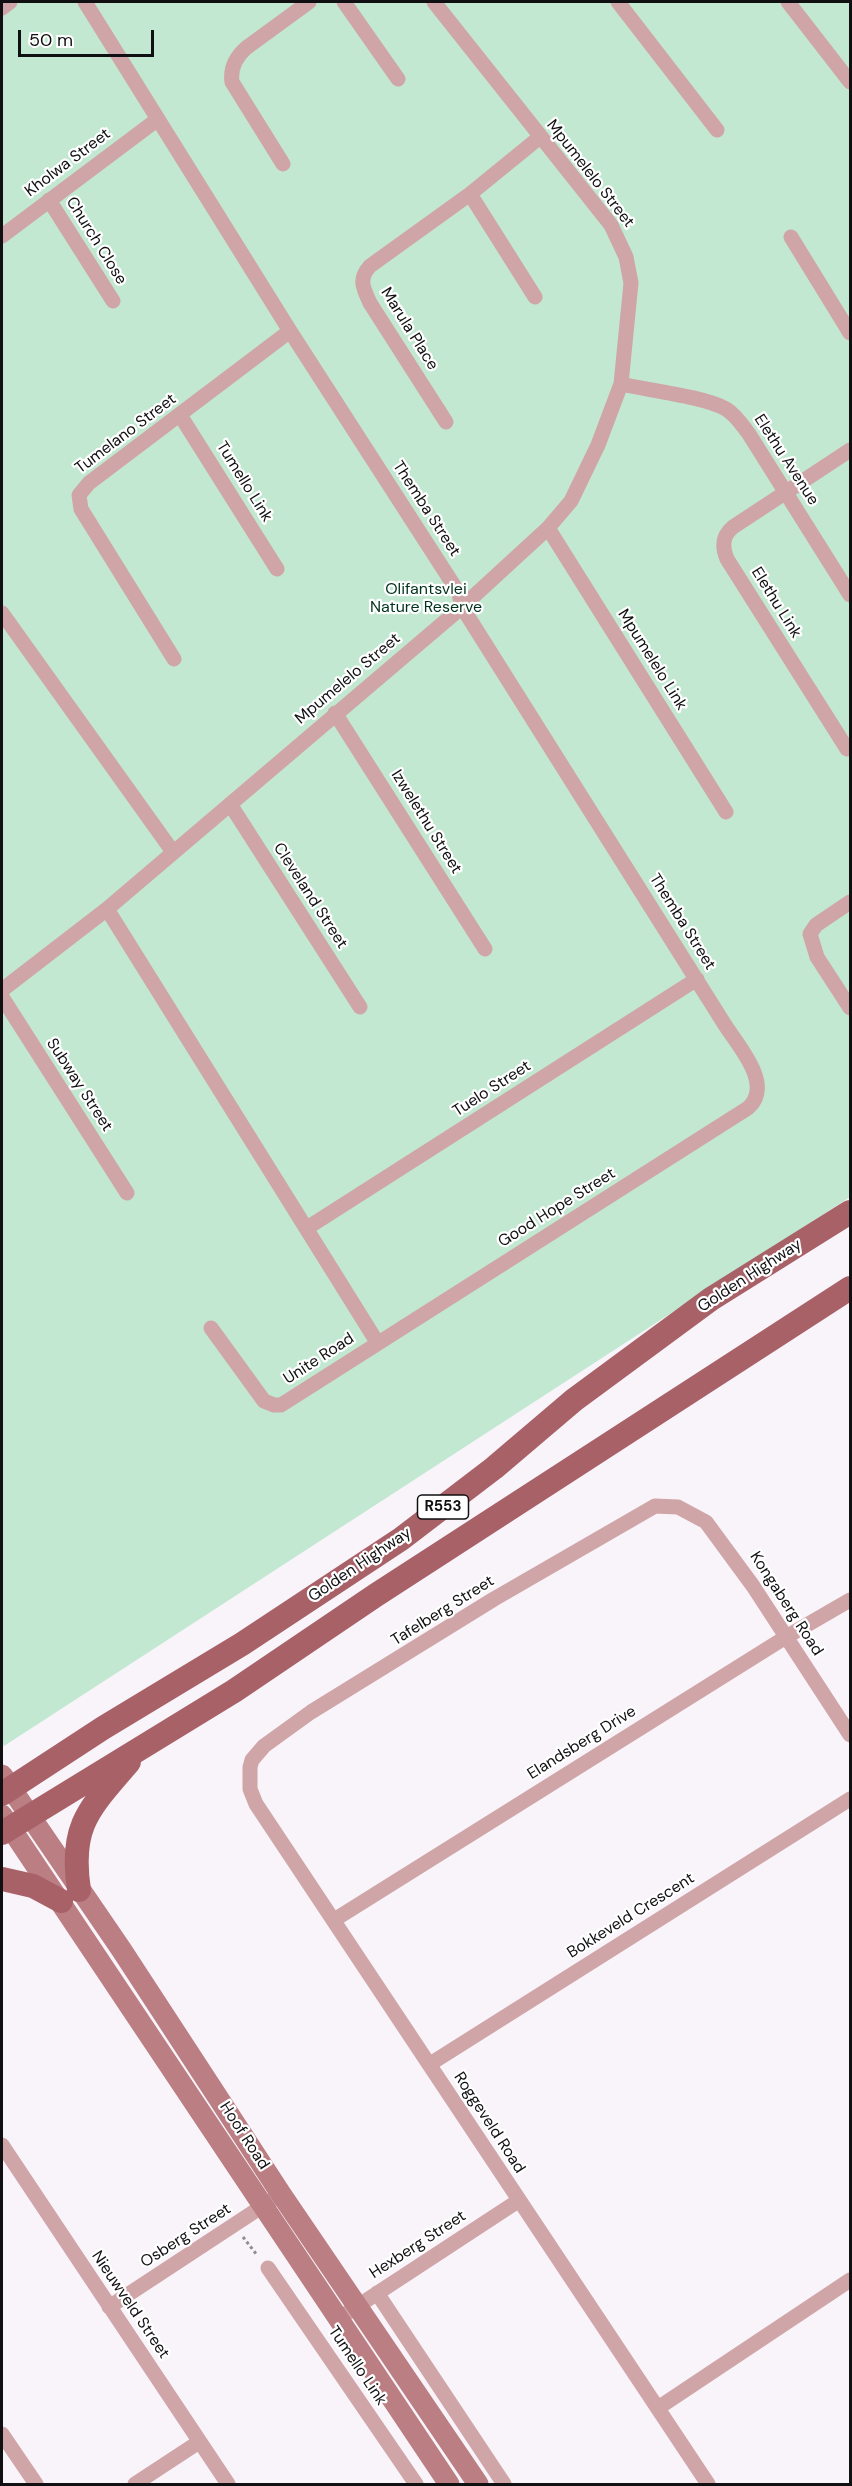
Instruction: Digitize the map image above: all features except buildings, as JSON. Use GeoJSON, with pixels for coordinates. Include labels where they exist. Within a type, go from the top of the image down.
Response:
{"type":"FeatureCollection","features":[{"type":"Feature","properties":{"kind":"main road","name":"Golden Highway"},"geometry":{"type":"LineString","coordinates":[[4,1786],[242,1644],[401,1539],[494,1468],[574,1400],[702,1306],[850,1212]]}},
{"type":"Feature","properties":{"kind":"main road","name":"Golden Highway"},"geometry":{"type":"LineString","coordinates":[[10,1823],[140,1749],[234,1691],[376,1595],[850,1288]]}},
{"type":"Feature","properties":{"kind":"main road"},"geometry":{"type":"LineString","coordinates":[[2,1879],[70,1895],[76,1869],[79,1832],[95,1802],[140,1749]]}},
{"type":"Feature","properties":{"kind":"main road","name":"Hoof Road"},"geometry":{"type":"LineString","coordinates":[[4,1786],[10,1823],[70,1895],[281,2194],[478,2484]]}},
{"type":"Feature","properties":{"kind":"main road","name":"Hoof Road"},"geometry":{"type":"LineString","coordinates":[[70,1895],[262,2207],[449,2484]]}},
{"type":"Feature","properties":{"kind":"street"},"geometry":{"type":"LineString","coordinates":[[2,8],[10,2]]}},
{"type":"Feature","properties":{"kind":"street","name":"Themba Street"},"geometry":{"type":"LineString","coordinates":[[85,2],[290,331],[453,584],[459,594],[462,607],[756,1076],[759,1088],[754,1103]]}},
{"type":"Feature","properties":{"kind":"street"},"geometry":{"type":"LineString","coordinates":[[283,164],[232,81],[231,72],[246,48],[309,2]]}},
{"type":"Feature","properties":{"kind":"street"},"geometry":{"type":"LineString","coordinates":[[344,2],[398,79]]}},
{"type":"Feature","properties":{"kind":"street","name":"Mpumelelo Street"},"geometry":{"type":"LineString","coordinates":[[2,990],[107,909],[462,607],[548,528],[571,501],[598,445],[621,384],[631,282],[626,257],[611,225],[434,2]]}},
{"type":"Feature","properties":{"kind":"street"},"geometry":{"type":"LineString","coordinates":[[618,2],[717,130]]}},
{"type":"Feature","properties":{"kind":"street"},"geometry":{"type":"LineString","coordinates":[[788,2],[850,82]]}},
{"type":"Feature","properties":{"kind":"street","name":"Kholwa Street"},"geometry":{"type":"LineString","coordinates":[[2,236],[158,119]]}},
{"type":"Feature","properties":{"kind":"street","name":"Marula Place"},"geometry":{"type":"LineString","coordinates":[[446,422],[370,303],[361,282],[370,266],[470,194],[540,137]]}},
{"type":"Feature","properties":{"kind":"street"},"geometry":{"type":"LineString","coordinates":[[470,194],[535,297]]}},
{"type":"Feature","properties":{"kind":"street","name":"Church Close"},"geometry":{"type":"LineString","coordinates":[[49,200],[113,301]]}},
{"type":"Feature","properties":{"kind":"street"},"geometry":{"type":"LineString","coordinates":[[790,237],[850,333]]}},
{"type":"Feature","properties":{"kind":"street","name":"Tumelano Street"},"geometry":{"type":"LineString","coordinates":[[174,659],[81,509],[78,500],[81,491],[290,331]]}},
{"type":"Feature","properties":{"kind":"street","name":"Elethu Avenue"},"geometry":{"type":"LineString","coordinates":[[621,384],[699,400],[725,408],[749,434],[850,595]]}},
{"type":"Feature","properties":{"kind":"street","name":"Tumello Link"},"geometry":{"type":"LineString","coordinates":[[180,415],[277,568]]}},
{"type":"Feature","properties":{"kind":"street"},"geometry":{"type":"LineString","coordinates":[[785,491],[850,450]]}},
{"type":"Feature","properties":{"kind":"street","name":"Elethu Link"},"geometry":{"type":"LineString","coordinates":[[785,491],[729,530],[723,548],[727,559],[847,749]]}},
{"type":"Feature","properties":{"kind":"street","name":"Mpumelelo Link"},"geometry":{"type":"LineString","coordinates":[[548,528],[726,812]]}},
{"type":"Feature","properties":{"kind":"street"},"geometry":{"type":"LineString","coordinates":[[2,613],[173,852]]}},
{"type":"Feature","properties":{"kind":"street","name":"Izwelethu Street"},"geometry":{"type":"LineString","coordinates":[[335,713],[485,949]]}},
{"type":"Feature","properties":{"kind":"street","name":"Cleveland Street"},"geometry":{"type":"LineString","coordinates":[[230,804],[360,1007]]}},
{"type":"Feature","properties":{"kind":"street"},"geometry":{"type":"LineString","coordinates":[[850,902],[816,925],[810,934],[818,957],[850,1008]]}},
{"type":"Feature","properties":{"kind":"street"},"geometry":{"type":"LineString","coordinates":[[107,909],[377,1342]]}},
{"type":"Feature","properties":{"kind":"street","name":"Tuelo Street"},"geometry":{"type":"LineString","coordinates":[[307,1228],[697,979]]}},
{"type":"Feature","properties":{"kind":"street","name":"Subway Street"},"geometry":{"type":"LineString","coordinates":[[2,997],[127,1193]]}},
{"type":"Feature","properties":{"kind":"street","name":"Good Hope Street"},"geometry":{"type":"LineString","coordinates":[[377,1342],[754,1103]]}},
{"type":"Feature","properties":{"kind":"street","name":"Unite Road"},"geometry":{"type":"LineString","coordinates":[[211,1328],[264,1401],[274,1405],[284,1403],[377,1342]]}},
{"type":"Feature","properties":{"kind":"street","name":"Tafelberg Street"},"geometry":{"type":"LineString","coordinates":[[249,1776],[252,1760],[257,1753],[311,1712],[494,1599],[650,1508],[678,1508]]}},
{"type":"Feature","properties":{"kind":"street","name":"Kongaberg Road"},"geometry":{"type":"LineString","coordinates":[[678,1508],[706,1522],[753,1586],[850,1735]]}},
{"type":"Feature","properties":{"kind":"street","name":"Elandsberg Drive"},"geometry":{"type":"LineString","coordinates":[[334,1920],[786,1637],[850,1600]]}},
{"type":"Feature","properties":{"kind":"street","name":"Roggeveld Road"},"geometry":{"type":"LineString","coordinates":[[249,1776],[250,1790],[256,1804],[708,2484]]}},
{"type":"Feature","properties":{"kind":"street","name":"Bokkeveld Crescent"},"geometry":{"type":"LineString","coordinates":[[430,2064],[850,1799]]}},
{"type":"Feature","properties":{"kind":"street","name":"Nieuwveld Street"},"geometry":{"type":"LineString","coordinates":[[2,2145],[228,2484]]}},
{"type":"Feature","properties":{"kind":"street","name":"Osberg Street"},"geometry":{"type":"LineString","coordinates":[[109,2307],[281,2194]]}},
{"type":"Feature","properties":{"kind":"street","name":"Hexberg Street"},"geometry":{"type":"LineString","coordinates":[[338,2319],[518,2201]]}},
{"type":"Feature","properties":{"kind":"street","name":"Tumello Link"},"geometry":{"type":"LineString","coordinates":[[268,2268],[416,2484]]}},
{"type":"Feature","properties":{"kind":"street"},"geometry":{"type":"LineString","coordinates":[[658,2408],[850,2280]]}},
{"type":"Feature","properties":{"kind":"street"},"geometry":{"type":"LineString","coordinates":[[377,2293],[504,2484]]}},
{"type":"Feature","properties":{"kind":"street"},"geometry":{"type":"LineString","coordinates":[[2,2434],[36,2484]]}},
{"type":"Feature","properties":{"kind":"street"},"geometry":{"type":"LineString","coordinates":[[135,2484],[199,2442]]}},
{"type":"Feature","properties":{"kind":"path"},"geometry":{"type":"LineString","coordinates":[[235,2225],[268,2268]]}},
{"type":"Feature","properties":{"kind":"green space","name":"Olifantsvlei Nature Reserve"},"geometry":{"type":"Polygon","coordinates":[[[2,2],[850,2],[850,1197],[4,1746],[2,1742],[2,2]]]}}]}
